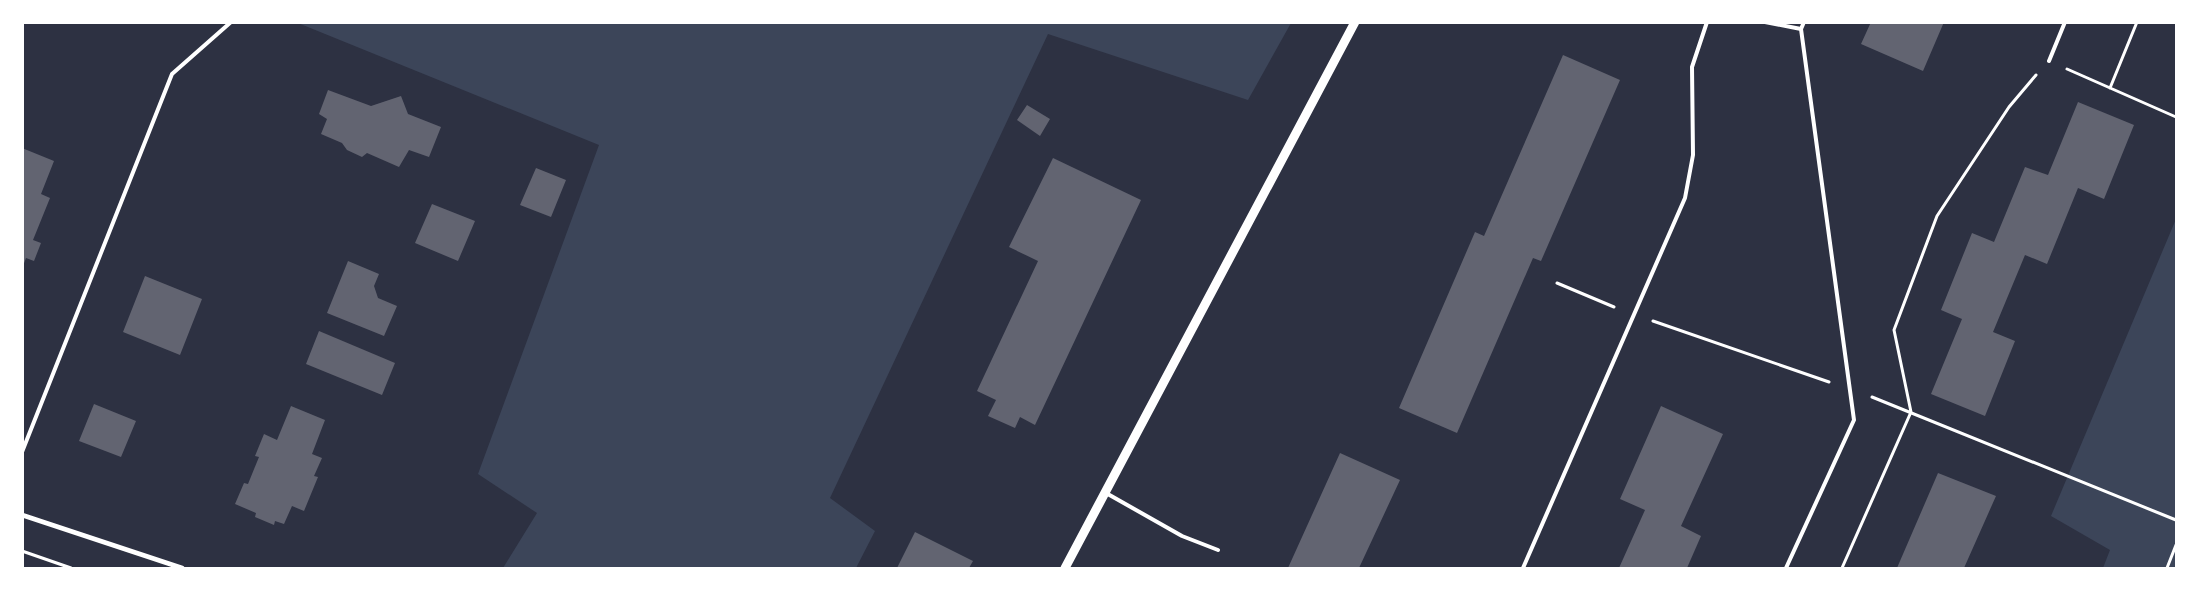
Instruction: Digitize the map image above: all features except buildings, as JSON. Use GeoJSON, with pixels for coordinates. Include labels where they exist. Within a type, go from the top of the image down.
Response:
{"type":"FeatureCollection","features":[{"type":"Feature","properties":{"kind":"street"},"geometry":{"type":"LineString","coordinates":[[1066,568],[1355,22]]}},
{"type":"Feature","properties":{"kind":"street"},"geometry":{"type":"LineString","coordinates":[[22,514],[182,568]]}},
{"type":"Feature","properties":{"kind":"lane"},"geometry":{"type":"LineString","coordinates":[[22,452],[172,74],[231,22]]}},
{"type":"Feature","properties":{"kind":"lane"},"geometry":{"type":"LineString","coordinates":[[1523,568],[1685,198],[1693,155],[1692,67],[1707,22]]}},
{"type":"Feature","properties":{"kind":"lane"},"geometry":{"type":"LineString","coordinates":[[1765,22],[1801,29]]}},
{"type":"Feature","properties":{"kind":"lane"},"geometry":{"type":"LineString","coordinates":[[1786,568],[1854,420],[1801,29],[1804,22]]}},
{"type":"Feature","properties":{"kind":"lane"},"geometry":{"type":"LineString","coordinates":[[2049,61],[2065,22]]}},
{"type":"Feature","properties":{"kind":"lane"},"geometry":{"type":"LineString","coordinates":[[1106,494],[1182,536],[1218,550]]}},
{"type":"Feature","properties":{"kind":"path"},"geometry":{"type":"LineString","coordinates":[[2110,88],[2137,22]]}},
{"type":"Feature","properties":{"kind":"path"},"geometry":{"type":"LineString","coordinates":[[1842,568],[1911,412],[1894,330],[1937,216],[2009,107],[2049,61],[2176,117]]}},
{"type":"Feature","properties":{"kind":"path"},"geometry":{"type":"LineString","coordinates":[[2167,568],[2176,545]]}},
{"type":"Feature","properties":{"kind":"path"},"geometry":{"type":"LineString","coordinates":[[22,551],[71,568]]}},
{"type":"Feature","properties":{"kind":"shaded area"},"geometry":{"type":"Polygon","coordinates":[[[298,23],[1291,23],[1248,100],[1048,34],[830,498],[875,531],[856,568],[503,568],[537,513],[478,474],[599,145],[298,23]]]}},
{"type":"Feature","properties":{"kind":"shaded area"},"geometry":{"type":"Polygon","coordinates":[[[2176,219],[2176,568],[2103,568],[2110,550],[2051,516],[2176,219]]]}}]}
